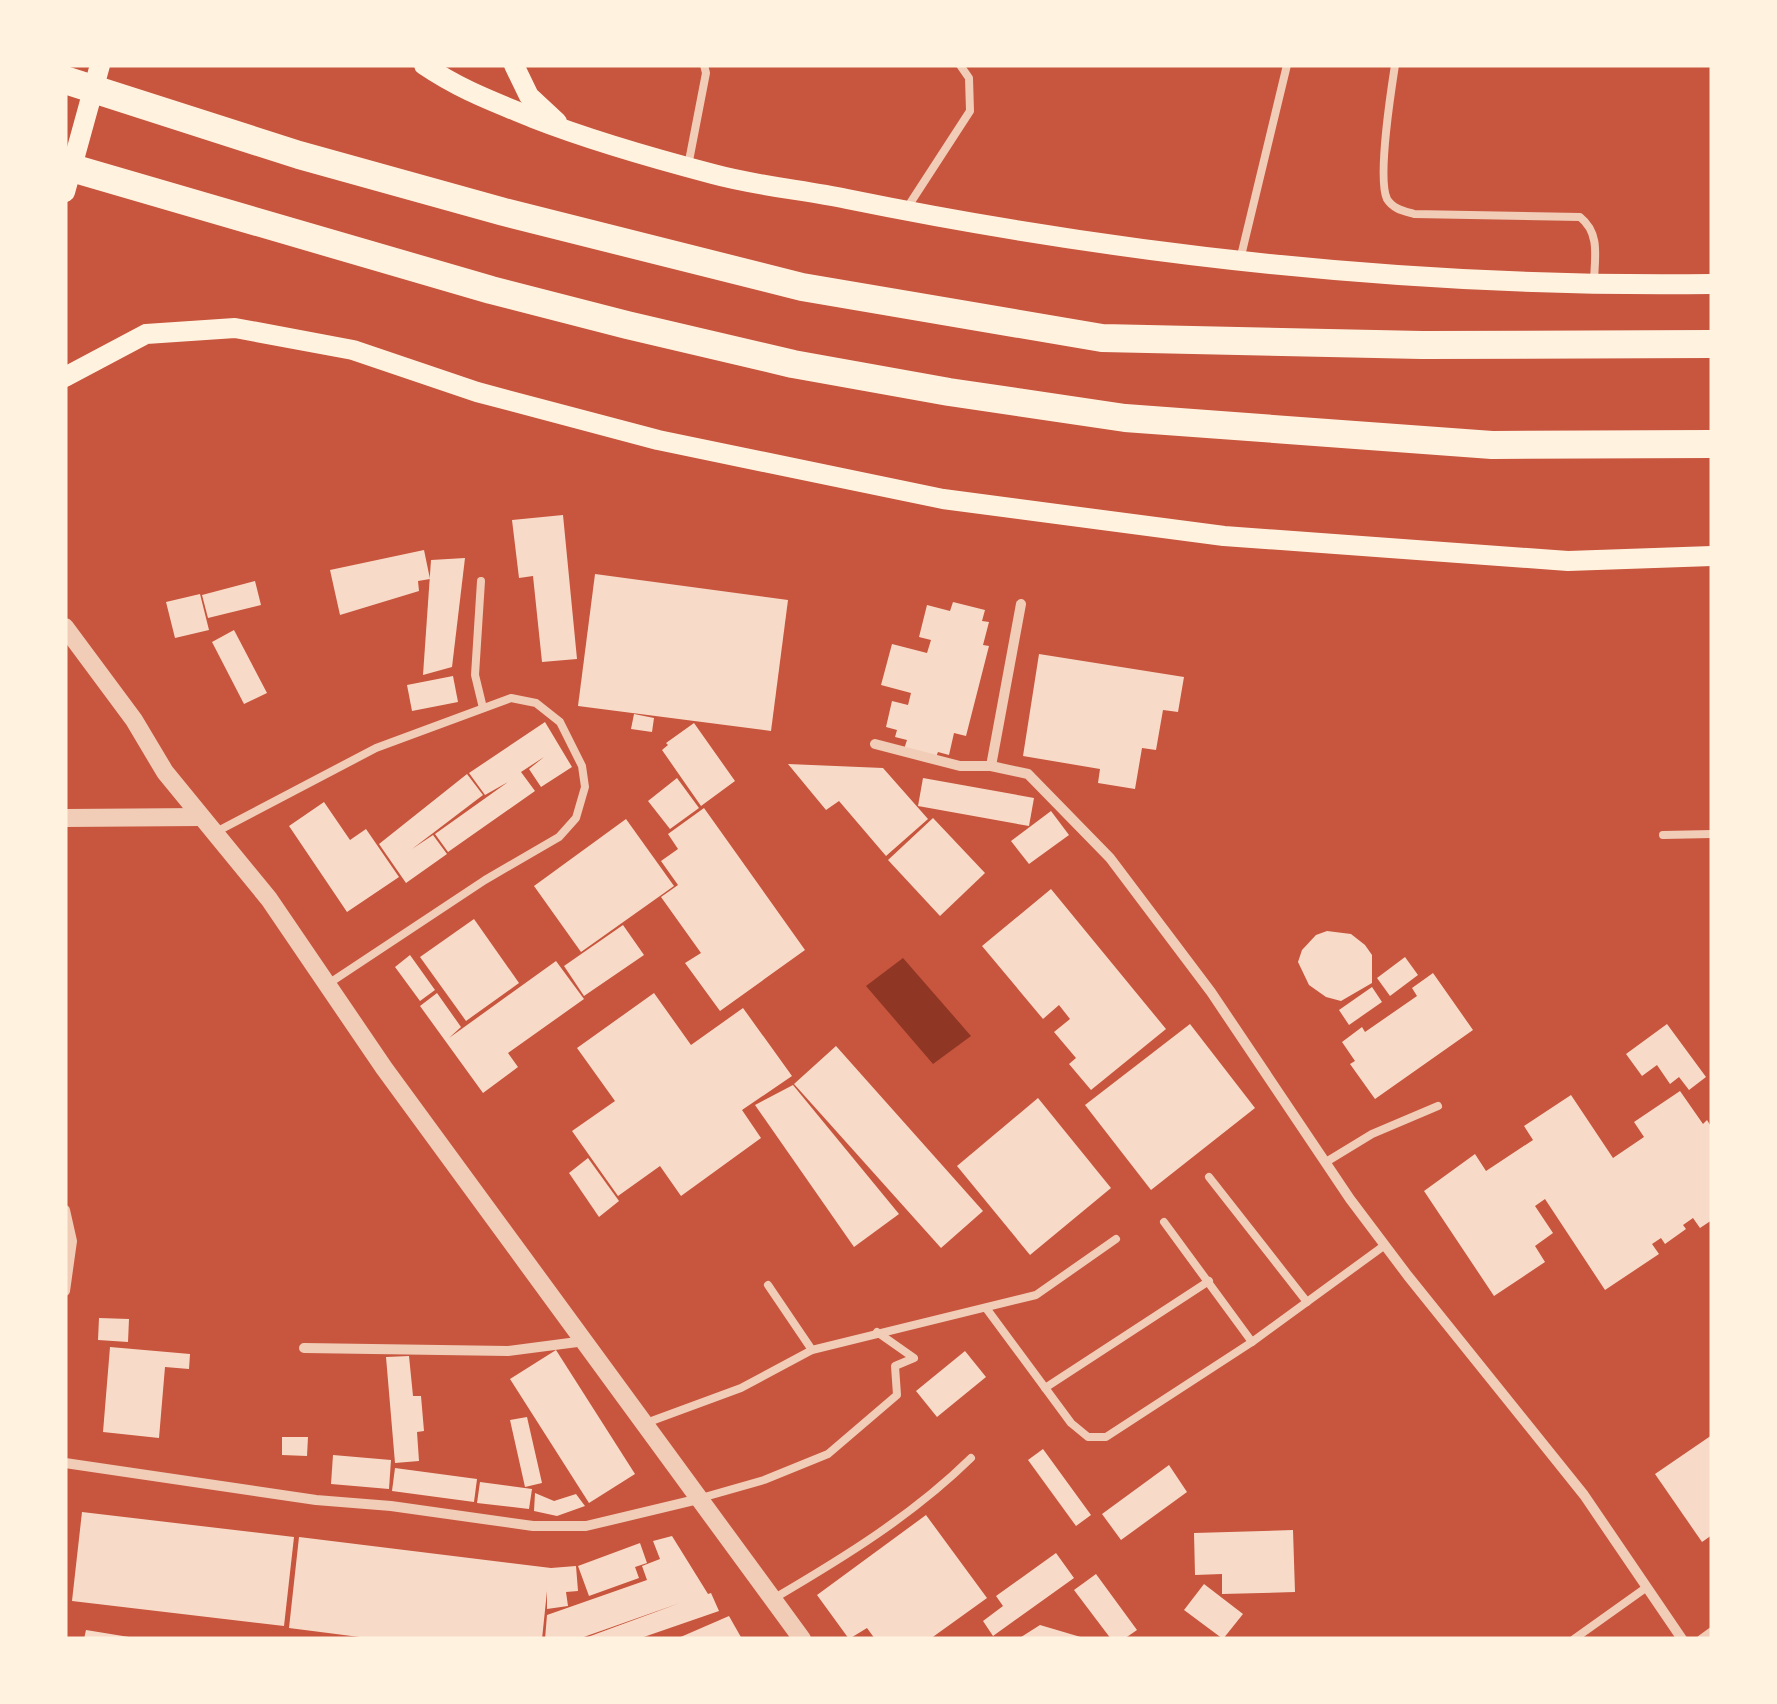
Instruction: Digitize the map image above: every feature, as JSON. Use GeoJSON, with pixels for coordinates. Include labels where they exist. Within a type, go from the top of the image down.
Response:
{"type":"FeatureCollection","features":[{"type":"Feature","properties":{"kind":"highway"},"geometry":{"type":"LineString","coordinates":[[65,80],[299,155],[802,288],[1084,334],[1422,345],[1712,344]]}},
{"type":"Feature","properties":{"kind":"highway"},"geometry":{"type":"LineString","coordinates":[[65,166],[576,312],[792,364],[949,392],[1125,418],[1492,446],[1712,444]]}},
{"type":"Feature","properties":{"kind":"main road"},"geometry":{"type":"LineString","coordinates":[[65,192],[100,65]]}},
{"type":"Feature","properties":{"kind":"main road"},"geometry":{"type":"LineString","coordinates":[[424,65],[463,91],[570,132],[715,174],[1024,233],[1310,269],[1475,282],[1712,284]]}},
{"type":"Feature","properties":{"kind":"main road"},"geometry":{"type":"LineString","coordinates":[[514,65],[529,96],[570,132]]}},
{"type":"Feature","properties":{"kind":"main road"},"geometry":{"type":"LineString","coordinates":[[65,377],[146,334],[236,328],[353,350],[477,392],[658,440],[943,499],[1278,540],[1568,562],[1712,556]]}},
{"type":"Feature","properties":{"kind":"street"},"geometry":{"type":"LineString","coordinates":[[991,766],[1020,604]]}},
{"type":"Feature","properties":{"kind":"street"},"geometry":{"type":"LineString","coordinates":[[65,628],[134,720],[165,772],[268,899],[384,1068],[802,1639]]}},
{"type":"Feature","properties":{"kind":"street"},"geometry":{"type":"LineString","coordinates":[[875,744],[960,766],[991,766],[1028,774],[1110,858],[1211,992],[1385,1245],[1584,1495],[1682,1639]]}},
{"type":"Feature","properties":{"kind":"street"},"geometry":{"type":"LineString","coordinates":[[65,818],[202,817]]}},
{"type":"Feature","properties":{"kind":"street"},"geometry":{"type":"LineString","coordinates":[[65,1211],[72,1241],[65,1291]]}},
{"type":"Feature","properties":{"kind":"street"},"geometry":{"type":"LineString","coordinates":[[304,1348],[508,1351],[586,1341]]}},
{"type":"Feature","properties":{"kind":"street"},"geometry":{"type":"LineString","coordinates":[[65,1463],[533,1526],[586,1526],[700,1499]]}},
{"type":"Feature","properties":{"kind":"lane"},"geometry":{"type":"LineString","coordinates":[[688,166],[706,73],[704,65]]}},
{"type":"Feature","properties":{"kind":"lane"},"geometry":{"type":"LineString","coordinates":[[904,212],[970,110],[969,78],[960,65]]}},
{"type":"Feature","properties":{"kind":"lane"},"geometry":{"type":"LineString","coordinates":[[1240,260],[1287,65]]}},
{"type":"Feature","properties":{"kind":"lane"},"geometry":{"type":"LineString","coordinates":[[1395,65],[1383,179],[1387,198],[1395,208],[1414,214],[1580,217],[1595,238],[1594,284]]}},
{"type":"Feature","properties":{"kind":"lane"},"geometry":{"type":"LineString","coordinates":[[481,581],[475,675],[483,708]]}},
{"type":"Feature","properties":{"kind":"lane"},"geometry":{"type":"LineString","coordinates":[[214,833],[376,748],[511,698],[536,703],[560,722],[582,766],[585,787],[576,818],[559,837],[485,880],[328,984]]}},
{"type":"Feature","properties":{"kind":"lane"},"geometry":{"type":"LineString","coordinates":[[1663,836],[1712,834]]}},
{"type":"Feature","properties":{"kind":"lane"},"geometry":{"type":"LineString","coordinates":[[1326,1162],[1372,1134],[1438,1106]]}},
{"type":"Feature","properties":{"kind":"lane"},"geometry":{"type":"LineString","coordinates":[[1209,1177],[1307,1302]]}},
{"type":"Feature","properties":{"kind":"lane"},"geometry":{"type":"LineString","coordinates":[[1164,1222],[1252,1342]]}},
{"type":"Feature","properties":{"kind":"lane"},"geometry":{"type":"LineString","coordinates":[[646,1424],[740,1388],[812,1350],[1036,1294],[1116,1239]]}},
{"type":"Feature","properties":{"kind":"lane"},"geometry":{"type":"LineString","coordinates":[[986,1308],[1081,1432],[1088,1437],[1106,1437],[1252,1342],[1385,1245]]}},
{"type":"Feature","properties":{"kind":"lane"},"geometry":{"type":"LineString","coordinates":[[1045,1388],[1209,1280]]}},
{"type":"Feature","properties":{"kind":"lane"},"geometry":{"type":"LineString","coordinates":[[768,1284],[812,1350]]}},
{"type":"Feature","properties":{"kind":"lane"},"geometry":{"type":"LineString","coordinates":[[700,1499],[764,1480],[828,1454],[898,1395],[895,1366],[914,1358],[877,1332]]}},
{"type":"Feature","properties":{"kind":"lane"},"geometry":{"type":"LineString","coordinates":[[773,1599],[841,1559],[914,1508],[971,1458]]}},
{"type":"Feature","properties":{"kind":"lane"},"geometry":{"type":"LineString","coordinates":[[1574,1639],[1647,1588]]}},
{"type":"Feature","properties":{"kind":"lane"},"geometry":{"type":"LineString","coordinates":[[1701,1639],[1712,1631]]}},
{"type":"Feature","properties":{"kind":"shaded area"},"geometry":{"type":"Polygon","coordinates":[[[903,958],[971,1036],[933,1064],[866,986],[903,958]]]}},
{"type":"Feature","properties":{"kind":"building"},"geometry":{"type":"Polygon","coordinates":[[[563,515],[577,659],[542,662],[533,576],[519,578],[512,520],[563,515]]]}},
{"type":"Feature","properties":{"kind":"building"},"geometry":{"type":"Polygon","coordinates":[[[424,550],[430,579],[418,581],[419,591],[340,615],[330,570],[424,550]]]}},
{"type":"Feature","properties":{"kind":"building"},"geometry":{"type":"Polygon","coordinates":[[[465,558],[452,667],[423,675],[431,560],[465,558]]]}},
{"type":"Feature","properties":{"kind":"building"},"geometry":{"type":"Polygon","coordinates":[[[595,574],[788,600],[771,731],[578,706],[595,574]]]}},
{"type":"Feature","properties":{"kind":"building"},"geometry":{"type":"Polygon","coordinates":[[[255,581],[261,605],[208,618],[202,595],[255,581]]]}},
{"type":"Feature","properties":{"kind":"building"},"geometry":{"type":"Polygon","coordinates":[[[200,594],[209,630],[175,638],[166,602],[200,594]]]}},
{"type":"Feature","properties":{"kind":"building"},"geometry":{"type":"Polygon","coordinates":[[[953,602],[985,610],[982,621],[989,622],[983,645],[989,646],[966,736],[954,733],[949,755],[938,752],[936,757],[904,749],[907,740],[895,737],[897,730],[886,727],[892,701],[908,705],[911,693],[881,685],[892,644],[927,653],[931,640],[919,637],[927,605],[950,611],[953,602]]]}},
{"type":"Feature","properties":{"kind":"building"},"geometry":{"type":"Polygon","coordinates":[[[234,630],[267,693],[244,704],[212,642],[234,630]]]}},
{"type":"Feature","properties":{"kind":"building"},"geometry":{"type":"Polygon","coordinates":[[[1039,654],[1184,677],[1178,712],[1163,710],[1156,750],[1142,748],[1135,789],[1098,783],[1100,769],[1023,756],[1039,654]]]}},
{"type":"Feature","properties":{"kind":"building"},"geometry":{"type":"Polygon","coordinates":[[[453,676],[458,702],[412,711],[407,685],[453,676]]]}},
{"type":"Feature","properties":{"kind":"building"},"geometry":{"type":"Polygon","coordinates":[[[634,714],[654,718],[652,732],[631,729],[634,714]]]}},
{"type":"Feature","properties":{"kind":"building"},"geometry":{"type":"Polygon","coordinates":[[[545,722],[572,767],[541,787],[529,769],[544,757],[521,772],[535,791],[448,852],[435,834],[508,782],[485,795],[469,773],[545,722]]]}},
{"type":"Feature","properties":{"kind":"building"},"geometry":{"type":"Polygon","coordinates":[[[694,723],[735,781],[701,806],[662,750],[694,723]]]}},
{"type":"Feature","properties":{"kind":"building"},"geometry":{"type":"Polygon","coordinates":[[[788,764],[883,768],[928,819],[886,856],[839,801],[826,810],[788,764]]]}},
{"type":"Feature","properties":{"kind":"building"},"geometry":{"type":"Polygon","coordinates":[[[467,774],[483,795],[412,849],[433,835],[447,854],[406,883],[379,844],[467,774]]]}},
{"type":"Feature","properties":{"kind":"building"},"geometry":{"type":"Polygon","coordinates":[[[677,778],[699,808],[670,829],[648,801],[677,778]]]}},
{"type":"Feature","properties":{"kind":"building"},"geometry":{"type":"Polygon","coordinates":[[[923,778],[1034,798],[1029,826],[918,806],[923,778]]]}},
{"type":"Feature","properties":{"kind":"building"},"geometry":{"type":"Polygon","coordinates":[[[324,802],[350,840],[366,829],[399,877],[347,912],[289,826],[324,802]]]}},
{"type":"Feature","properties":{"kind":"building"},"geometry":{"type":"Polygon","coordinates":[[[704,808],[805,950],[720,1011],[685,963],[701,953],[661,897],[678,885],[661,861],[678,849],[668,834],[704,808]]]}},
{"type":"Feature","properties":{"kind":"building"},"geometry":{"type":"Polygon","coordinates":[[[1051,811],[1069,835],[1029,864],[1011,841],[1051,811]]]}},
{"type":"Feature","properties":{"kind":"building"},"geometry":{"type":"Polygon","coordinates":[[[933,818],[985,873],[940,916],[888,860],[933,818]]]}},
{"type":"Feature","properties":{"kind":"building"},"geometry":{"type":"Polygon","coordinates":[[[626,819],[674,886],[581,952],[534,886],[626,819]]]}},
{"type":"Feature","properties":{"kind":"building"},"geometry":{"type":"Polygon","coordinates":[[[1051,889],[1166,1029],[1091,1090],[1069,1064],[1076,1058],[1054,1032],[1070,1019],[1059,1005],[1043,1019],[982,946],[1051,889]]]}},
{"type":"Feature","properties":{"kind":"building"},"geometry":{"type":"Polygon","coordinates":[[[474,919],[519,983],[466,1021],[420,957],[474,919]]]}},
{"type":"Feature","properties":{"kind":"building"},"geometry":{"type":"Polygon","coordinates":[[[623,925],[644,955],[584,996],[564,966],[623,925]]]}},
{"type":"Feature","properties":{"kind":"building"},"geometry":{"type":"Polygon","coordinates":[[[1327,931],[1351,934],[1372,955],[1372,983],[1341,1001],[1326,997],[1309,985],[1298,962],[1302,950],[1316,935],[1327,931]]]}},
{"type":"Feature","properties":{"kind":"building"},"geometry":{"type":"Polygon","coordinates":[[[410,955],[435,990],[420,1001],[395,967],[410,955]]]}},
{"type":"Feature","properties":{"kind":"building"},"geometry":{"type":"Polygon","coordinates":[[[1405,957],[1418,975],[1390,996],[1377,978],[1405,957]]]}},
{"type":"Feature","properties":{"kind":"building"},"geometry":{"type":"Polygon","coordinates":[[[556,961],[584,999],[508,1053],[518,1067],[483,1093],[420,1006],[437,993],[461,1027],[449,1038],[556,961]]]}},
{"type":"Feature","properties":{"kind":"building"},"geometry":{"type":"Polygon","coordinates":[[[1433,973],[1473,1030],[1375,1099],[1350,1064],[1355,1061],[1342,1042],[1362,1027],[1365,1032],[1417,996],[1412,988],[1433,973]]]}},
{"type":"Feature","properties":{"kind":"building"},"geometry":{"type":"Polygon","coordinates":[[[1372,987],[1382,1002],[1349,1025],[1339,1010],[1372,987]]]}},
{"type":"Feature","properties":{"kind":"building"},"geometry":{"type":"Polygon","coordinates":[[[654,993],[691,1045],[743,1008],[792,1076],[742,1110],[761,1138],[681,1196],[660,1166],[618,1196],[572,1131],[615,1101],[577,1048],[654,993]]]}},
{"type":"Feature","properties":{"kind":"building"},"geometry":{"type":"Polygon","coordinates":[[[1190,1024],[1255,1108],[1151,1190],[1085,1105],[1190,1024]]]}},
{"type":"Feature","properties":{"kind":"building"},"geometry":{"type":"Polygon","coordinates":[[[1667,1024],[1706,1077],[1689,1090],[1679,1077],[1670,1084],[1657,1065],[1642,1076],[1626,1054],[1667,1024]]]}},
{"type":"Feature","properties":{"kind":"building"},"geometry":{"type":"Polygon","coordinates":[[[836,1046],[983,1211],[941,1248],[794,1084],[836,1046]]]}},
{"type":"Feature","properties":{"kind":"building"},"geometry":{"type":"Polygon","coordinates":[[[793,1085],[899,1214],[854,1247],[755,1105],[793,1085]]]}},
{"type":"Feature","properties":{"kind":"building"},"geometry":{"type":"Polygon","coordinates":[[[1680,1091],[1703,1124],[1707,1120],[1712,1128],[1712,1220],[1700,1228],[1693,1218],[1683,1225],[1686,1229],[1665,1244],[1661,1238],[1652,1244],[1659,1254],[1605,1290],[1545,1199],[1535,1206],[1553,1233],[1535,1246],[1545,1262],[1494,1296],[1424,1191],[1475,1154],[1486,1171],[1533,1140],[1524,1126],[1571,1095],[1613,1158],[1644,1137],[1634,1122],[1680,1091]]]}},
{"type":"Feature","properties":{"kind":"building"},"geometry":{"type":"Polygon","coordinates":[[[1038,1098],[1111,1188],[1030,1255],[957,1166],[1038,1098]]]}},
{"type":"Feature","properties":{"kind":"building"},"geometry":{"type":"Polygon","coordinates":[[[588,1158],[619,1201],[599,1217],[569,1173],[588,1158]]]}},
{"type":"Feature","properties":{"kind":"building"},"geometry":{"type":"Polygon","coordinates":[[[99,1318],[129,1319],[128,1342],[98,1340],[99,1318]]]}},
{"type":"Feature","properties":{"kind":"building"},"geometry":{"type":"Polygon","coordinates":[[[110,1347],[190,1354],[189,1369],[165,1367],[159,1438],[103,1432],[110,1347]]]}},
{"type":"Feature","properties":{"kind":"building"},"geometry":{"type":"Polygon","coordinates":[[[556,1350],[635,1474],[589,1503],[510,1379],[556,1350]]]}},
{"type":"Feature","properties":{"kind":"building"},"geometry":{"type":"Polygon","coordinates":[[[965,1351],[986,1377],[937,1417],[916,1391],[965,1351]]]}},
{"type":"Feature","properties":{"kind":"building"},"geometry":{"type":"Polygon","coordinates":[[[409,1356],[413,1396],[421,1396],[424,1431],[417,1432],[419,1461],[395,1463],[386,1357],[409,1356]]]}},
{"type":"Feature","properties":{"kind":"building"},"geometry":{"type":"Polygon","coordinates":[[[527,1417],[542,1483],[525,1487],[510,1420],[527,1417]]]}},
{"type":"Feature","properties":{"kind":"building"},"geometry":{"type":"Polygon","coordinates":[[[1712,1435],[1712,1535],[1702,1542],[1655,1474],[1712,1435]]]}},
{"type":"Feature","properties":{"kind":"building"},"geometry":{"type":"Polygon","coordinates":[[[282,1437],[308,1437],[307,1456],[282,1455],[282,1437]]]}},
{"type":"Feature","properties":{"kind":"building"},"geometry":{"type":"Polygon","coordinates":[[[1043,1449],[1091,1515],[1076,1526],[1028,1460],[1043,1449]]]}},
{"type":"Feature","properties":{"kind":"building"},"geometry":{"type":"Polygon","coordinates":[[[333,1455],[391,1460],[389,1489],[331,1484],[333,1455]]]}},
{"type":"Feature","properties":{"kind":"building"},"geometry":{"type":"Polygon","coordinates":[[[1169,1465],[1187,1492],[1121,1540],[1102,1514],[1169,1465]]]}},
{"type":"Feature","properties":{"kind":"building"},"geometry":{"type":"Polygon","coordinates":[[[395,1468],[477,1479],[474,1502],[392,1491],[395,1468]]]}},
{"type":"Feature","properties":{"kind":"building"},"geometry":{"type":"Polygon","coordinates":[[[480,1482],[532,1489],[529,1509],[477,1503],[480,1482]]]}},
{"type":"Feature","properties":{"kind":"building"},"geometry":{"type":"Polygon","coordinates":[[[535,1493],[554,1501],[576,1494],[585,1506],[557,1516],[534,1511],[535,1493]]]}},
{"type":"Feature","properties":{"kind":"building"},"geometry":{"type":"Polygon","coordinates":[[[82,1512],[294,1537],[284,1626],[72,1601],[82,1512]]]}},
{"type":"Feature","properties":{"kind":"building"},"geometry":{"type":"Polygon","coordinates":[[[926,1515],[987,1598],[930,1639],[875,1639],[867,1628],[849,1639],[817,1595],[926,1515]]]}},
{"type":"Feature","properties":{"kind":"building"},"geometry":{"type":"Polygon","coordinates":[[[1293,1530],[1295,1592],[1222,1594],[1222,1574],[1195,1575],[1194,1533],[1293,1530]]]}},
{"type":"Feature","properties":{"kind":"building"},"geometry":{"type":"Polygon","coordinates":[[[672,1536],[719,1611],[638,1639],[585,1638],[680,1603],[578,1639],[545,1639],[547,1615],[647,1580],[642,1566],[660,1559],[653,1541],[672,1536]]]}},
{"type":"Feature","properties":{"kind":"building"},"geometry":{"type":"Polygon","coordinates":[[[299,1537],[551,1568],[576,1566],[578,1591],[566,1592],[568,1606],[547,1609],[547,1591],[542,1639],[375,1639],[289,1628],[299,1537]]]}},
{"type":"Feature","properties":{"kind":"building"},"geometry":{"type":"Polygon","coordinates":[[[640,1543],[647,1563],[635,1567],[639,1578],[589,1596],[578,1566],[640,1543]]]}},
{"type":"Feature","properties":{"kind":"building"},"geometry":{"type":"Polygon","coordinates":[[[1056,1553],[1074,1578],[993,1636],[983,1621],[1003,1606],[996,1596],[1056,1553]]]}},
{"type":"Feature","properties":{"kind":"building"},"geometry":{"type":"Polygon","coordinates":[[[1096,1574],[1137,1630],[1124,1639],[1111,1639],[1074,1590],[1096,1574]]]}},
{"type":"Feature","properties":{"kind":"building"},"geometry":{"type":"Polygon","coordinates":[[[1204,1584],[1243,1614],[1223,1639],[1184,1610],[1204,1584]]]}},
{"type":"Feature","properties":{"kind":"building"},"geometry":{"type":"Polygon","coordinates":[[[729,1616],[742,1639],[676,1639],[729,1616]]]}},
{"type":"Feature","properties":{"kind":"building"},"geometry":{"type":"Polygon","coordinates":[[[1040,1625],[1084,1638],[1084,1639],[1018,1639],[1040,1625]]]}},
{"type":"Feature","properties":{"kind":"building"},"geometry":{"type":"Polygon","coordinates":[[[86,1630],[129,1637],[129,1639],[84,1639],[86,1630]]]}}]}
